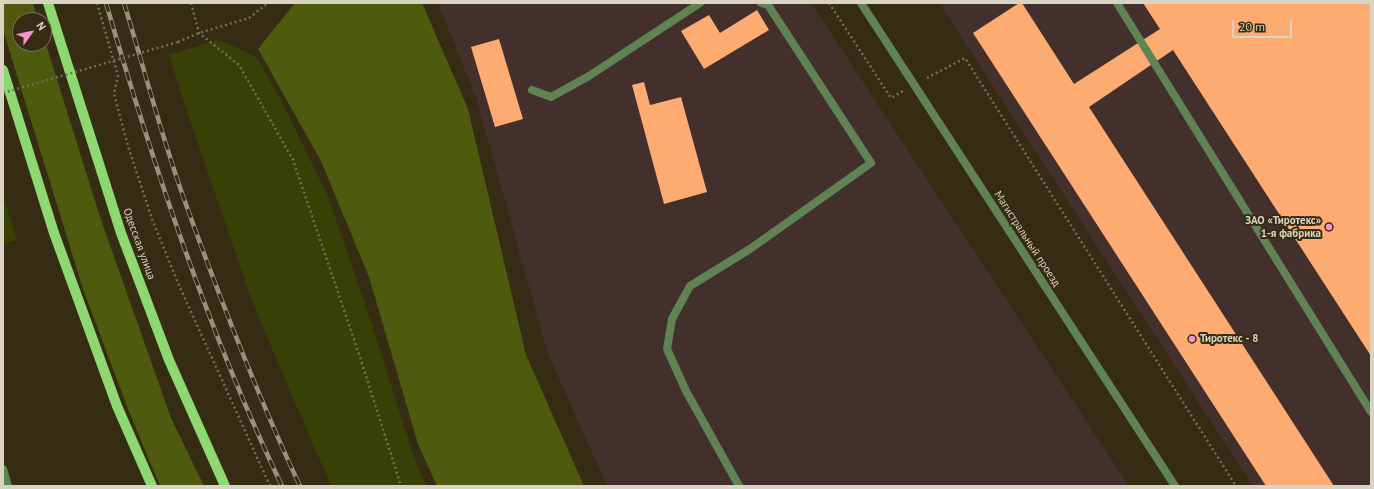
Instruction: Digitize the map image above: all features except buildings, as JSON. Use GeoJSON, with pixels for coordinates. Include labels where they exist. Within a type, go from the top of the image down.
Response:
{"type":"FeatureCollection","features":[{"type":"Feature","properties":{"kind":"main road","name":"Одесская улица"},"geometry":{"type":"LineString","coordinates":[[48,3],[122,233],[169,360],[225,486]]}},
{"type":"Feature","properties":{"kind":"main road"},"geometry":{"type":"LineString","coordinates":[[3,70],[60,247],[117,406],[152,486]]}},
{"type":"Feature","properties":{"kind":"street"},"geometry":{"type":"LineString","coordinates":[[532,90],[551,97],[589,76],[700,3]]}},
{"type":"Feature","properties":{"kind":"street","name":"Магистральный проезд"},"geometry":{"type":"LineString","coordinates":[[861,3],[1175,486]]}},
{"type":"Feature","properties":{"kind":"street"},"geometry":{"type":"LineString","coordinates":[[1117,3],[1371,412]]}},
{"type":"Feature","properties":{"kind":"street"},"geometry":{"type":"LineString","coordinates":[[740,486],[686,391],[667,349],[672,319],[690,286],[750,249],[871,163],[767,4]]}},
{"type":"Feature","properties":{"kind":"street"},"geometry":{"type":"LineString","coordinates":[[3,469],[8,486]]}},
{"type":"Feature","properties":{"kind":"path"},"geometry":{"type":"LineString","coordinates":[[97,3],[118,76],[114,94],[128,146],[152,219],[178,283],[270,486]]}},
{"type":"Feature","properties":{"kind":"path"},"geometry":{"type":"LineString","coordinates":[[191,3],[199,33],[239,65],[294,160],[359,354],[401,486]]}},
{"type":"Feature","properties":{"kind":"path"},"geometry":{"type":"LineString","coordinates":[[3,93],[178,42],[199,33],[249,18],[268,3]]}},
{"type":"Feature","properties":{"kind":"path"},"geometry":{"type":"LineString","coordinates":[[829,3],[891,98],[965,58],[1236,486]]}},
{"type":"Feature","properties":{"kind":"shaded area"},"geometry":{"type":"Polygon","coordinates":[[[438,3],[811,3],[1129,486],[607,486],[548,354],[476,98],[438,3]]]}},
{"type":"Feature","properties":{"kind":"shaded area"},"geometry":{"type":"Polygon","coordinates":[[[939,3],[1371,3],[1371,486],[1253,486],[939,3]]]}},
{"type":"Feature","properties":{"kind":"green space"},"geometry":{"type":"Polygon","coordinates":[[[3,3],[33,3],[36,12],[12,12],[12,52],[48,52],[100,217],[171,418],[204,486],[160,486],[128,409],[83,289],[3,30],[3,3]]]}},
{"type":"Feature","properties":{"kind":"green space"},"geometry":{"type":"Polygon","coordinates":[[[295,3],[422,3],[468,109],[526,355],[584,486],[437,486],[418,444],[369,277],[321,161],[258,49],[295,3]]]}},
{"type":"Feature","properties":{"kind":"green space"},"geometry":{"type":"Polygon","coordinates":[[[217,40],[237,47],[257,58],[281,100],[327,194],[368,312],[414,458],[427,486],[332,486],[326,474],[250,295],[169,55],[217,40]]]}},
{"type":"Feature","properties":{"kind":"green space"},"geometry":{"type":"Polygon","coordinates":[[[3,195],[17,240],[3,244],[3,195]]]}},
{"type":"Feature","properties":{"kind":"railway"},"geometry":{"type":"LineString","coordinates":[[106,3],[143,126],[184,248],[230,368],[282,486]]}},
{"type":"Feature","properties":{"kind":"railway"},"geometry":{"type":"LineString","coordinates":[[124,3],[165,140],[188,210],[251,374],[300,486]]}},
{"type":"Feature","properties":{"kind":"place","name":"ЗАО «Тиротекс» 1-я фабрика"},"geometry":{"type":"Point","coordinates":[1329,227]}},
{"type":"Feature","properties":{"kind":"place","name":"Тиротекс - 8"},"geometry":{"type":"Point","coordinates":[1192,339]}}]}
